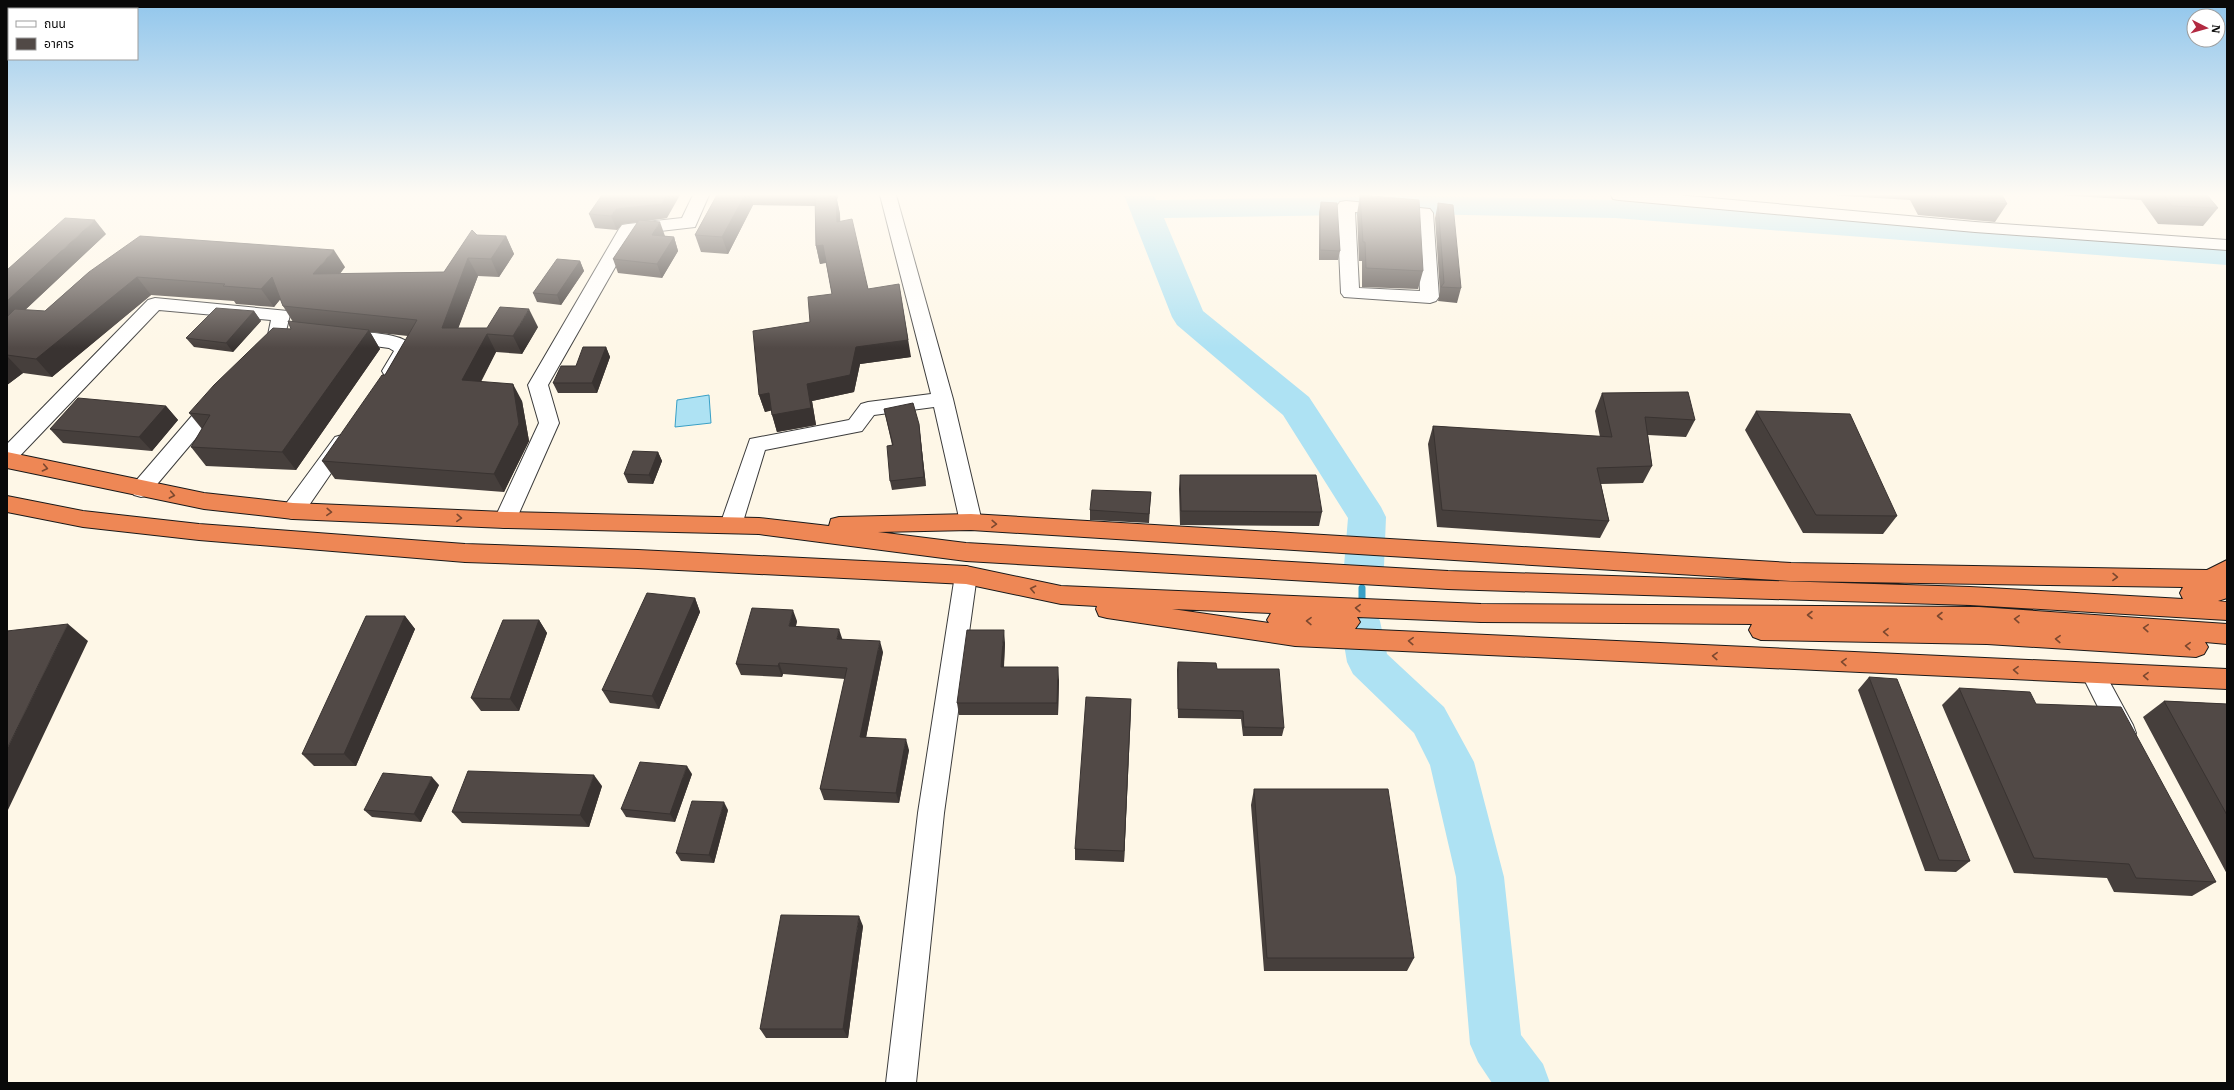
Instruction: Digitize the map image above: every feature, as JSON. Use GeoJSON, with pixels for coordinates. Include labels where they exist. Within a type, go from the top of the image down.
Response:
{"type":"FeatureCollection","features":[{"type":"Feature","properties":{"kind":"highway"},"geometry":{"type":"LineString","coordinates":[[7,460],[141,490],[204,501],[293,511],[505,520],[760,526],[1092,544],[2164,594],[2219,592],[2227,589]]}},
{"type":"Feature","properties":{"kind":"highway"},"geometry":{"type":"LineString","coordinates":[[7,504],[84,519],[199,532],[465,553],[638,559],[966,575],[1071,595],[1290,621],[1987,634],[2227,649]]}},
{"type":"Feature","properties":{"kind":"highway"},"geometry":{"type":"LineString","coordinates":[[760,526],[971,522],[1791,572],[2211,579],[2227,568]]}},
{"type":"Feature","properties":{"kind":"highway"},"geometry":{"type":"LineString","coordinates":[[760,526],[966,552],[1392,577],[1975,606],[2227,611]]}},
{"type":"Feature","properties":{"kind":"highway"},"geometry":{"type":"LineString","coordinates":[[1071,595],[1481,613],[1975,606],[2227,634]]}},
{"type":"Feature","properties":{"kind":"highway"},"geometry":{"type":"LineString","coordinates":[[1071,595],[1096,608],[1295,636],[2227,679]]}},
{"type":"Feature","properties":{"kind":"street"},"geometry":{"type":"LineString","coordinates":[[505,520],[549,423],[538,384],[618,246]]}},
{"type":"Feature","properties":{"kind":"street"},"geometry":{"type":"LineString","coordinates":[[901,246],[942,399],[971,522]]}},
{"type":"Feature","properties":{"kind":"street"},"geometry":{"type":"LineString","coordinates":[[1348,246],[1350,293],[1430,298],[1426,246]]}},
{"type":"Feature","properties":{"kind":"street"},"geometry":{"type":"LineString","coordinates":[[7,456],[155,304],[281,315],[277,335]]}},
{"type":"Feature","properties":{"kind":"street"},"geometry":{"type":"LineString","coordinates":[[262,348],[277,335],[291,331],[299,332]]}},
{"type":"Feature","properties":{"kind":"street"},"geometry":{"type":"LineString","coordinates":[[330,335],[393,342],[404,348],[400,360],[382,385]]}},
{"type":"Feature","properties":{"kind":"street"},"geometry":{"type":"LineString","coordinates":[[141,490],[227,389]]}},
{"type":"Feature","properties":{"kind":"street"},"geometry":{"type":"LineString","coordinates":[[731,525],[757,444],[855,426],[868,409],[942,399]]}},
{"type":"Feature","properties":{"kind":"street"},"geometry":{"type":"LineString","coordinates":[[293,511],[351,429]]}},
{"type":"Feature","properties":{"kind":"street"},"geometry":{"type":"LineString","coordinates":[[901,1083],[931,814],[966,575]]}},
{"type":"Feature","properties":{"kind":"street"},"geometry":{"type":"LineString","coordinates":[[2093,673],[2136,756]]}},
{"type":"Feature","properties":{"kind":"water"},"geometry":{"type":"Polygon","coordinates":[[[709,395],[711,423],[675,427],[677,400],[709,395]]]}},
{"type":"Feature","properties":{"kind":"building"},"geometry":{"type":"Polygon","coordinates":[[[34,246],[67,246],[7,301],[7,270],[34,246]]]}},
{"type":"Feature","properties":{"kind":"building"},"geometry":{"type":"Polygon","coordinates":[[[126,246],[277,246],[334,250],[313,274],[444,272],[461,246],[500,246],[491,259],[468,258],[442,328],[487,328],[500,307],[529,309],[513,336],[487,334],[462,380],[513,384],[519,424],[494,474],[322,461],[382,375],[385,375],[417,320],[283,306],[272,277],[261,289],[223,286],[225,284],[137,277],[36,359],[7,355],[7,317],[15,309],[45,311],[89,272],[126,246]]]}},
{"type":"Feature","properties":{"kind":"building"},"geometry":{"type":"Polygon","coordinates":[[[622,246],[668,246],[657,264],[613,259],[622,246]]]}},
{"type":"Feature","properties":{"kind":"building"},"geometry":{"type":"Polygon","coordinates":[[[823,246],[858,246],[868,289],[899,284],[908,340],[856,347],[850,375],[807,384],[811,408],[772,415],[769,393],[759,395],[753,331],[810,322],[808,297],[832,294],[823,246]]]}},
{"type":"Feature","properties":{"kind":"building"},"geometry":{"type":"Polygon","coordinates":[[[1320,246],[1340,246],[1340,251],[1320,250],[1320,246]]]}},
{"type":"Feature","properties":{"kind":"building"},"geometry":{"type":"Polygon","coordinates":[[[1365,246],[1422,246],[1423,271],[1366,268],[1365,246]]]}},
{"type":"Feature","properties":{"kind":"building"},"geometry":{"type":"Polygon","coordinates":[[[1441,246],[1457,246],[1461,288],[1441,287],[1444,283],[1441,246]]]}},
{"type":"Feature","properties":{"kind":"building"},"geometry":{"type":"Polygon","coordinates":[[[557,259],[580,261],[557,295],[533,293],[557,259]]]}},
{"type":"Feature","properties":{"kind":"building"},"geometry":{"type":"Polygon","coordinates":[[[216,308],[254,311],[226,343],[186,338],[216,308]]]}},
{"type":"Feature","properties":{"kind":"building"},"geometry":{"type":"Polygon","coordinates":[[[288,321],[369,330],[282,452],[191,447],[210,415],[189,413],[214,385],[273,328],[291,329],[288,321]]]}},
{"type":"Feature","properties":{"kind":"building"},"geometry":{"type":"Polygon","coordinates":[[[583,347],[606,347],[592,383],[553,383],[561,366],[576,366],[583,347]]]}},
{"type":"Feature","properties":{"kind":"building"},"geometry":{"type":"Polygon","coordinates":[[[1688,392],[1695,420],[1645,417],[1652,466],[1597,468],[1609,521],[1442,510],[1433,426],[1612,437],[1602,393],[1688,392]]]}},
{"type":"Feature","properties":{"kind":"building"},"geometry":{"type":"Polygon","coordinates":[[[78,398],[166,406],[139,437],[50,429],[78,398]]]}},
{"type":"Feature","properties":{"kind":"building"},"geometry":{"type":"Polygon","coordinates":[[[913,403],[919,424],[924,477],[890,481],[887,446],[893,445],[884,409],[913,403]]]}},
{"type":"Feature","properties":{"kind":"building"},"geometry":{"type":"Polygon","coordinates":[[[1756,411],[1850,414],[1897,516],[1816,515],[1756,411]]]}},
{"type":"Feature","properties":{"kind":"building"},"geometry":{"type":"Polygon","coordinates":[[[633,451],[658,452],[649,475],[624,474],[633,451]]]}},
{"type":"Feature","properties":{"kind":"building"},"geometry":{"type":"Polygon","coordinates":[[[1180,475],[1316,475],[1322,512],[1181,511],[1180,475]]]}},
{"type":"Feature","properties":{"kind":"building"},"geometry":{"type":"Polygon","coordinates":[[[1092,490],[1151,492],[1149,514],[1090,510],[1092,490]]]}},
{"type":"Feature","properties":{"kind":"building"},"geometry":{"type":"Polygon","coordinates":[[[647,593],[695,598],[652,696],[602,690],[647,593]]]}},
{"type":"Feature","properties":{"kind":"building"},"geometry":{"type":"Polygon","coordinates":[[[752,608],[793,610],[789,626],[839,629],[837,639],[880,641],[860,737],[906,739],[896,793],[820,789],[847,668],[779,663],[778,666],[736,664],[752,608]]]}},
{"type":"Feature","properties":{"kind":"building"},"geometry":{"type":"Polygon","coordinates":[[[366,616],[405,616],[344,754],[302,754],[366,616]]]}},
{"type":"Feature","properties":{"kind":"building"},"geometry":{"type":"Polygon","coordinates":[[[503,620],[539,620],[510,699],[471,698],[503,620]]]}},
{"type":"Feature","properties":{"kind":"building"},"geometry":{"type":"Polygon","coordinates":[[[68,624],[7,749],[7,631],[68,624]]]}},
{"type":"Feature","properties":{"kind":"building"},"geometry":{"type":"Polygon","coordinates":[[[967,630],[1004,630],[1001,667],[1058,667],[1057,703],[957,703],[967,630]]]}},
{"type":"Feature","properties":{"kind":"building"},"geometry":{"type":"Polygon","coordinates":[[[1178,662],[1216,663],[1217,669],[1279,669],[1284,728],[1244,727],[1243,711],[1178,709],[1178,662]]]}},
{"type":"Feature","properties":{"kind":"building"},"geometry":{"type":"Polygon","coordinates":[[[1869,677],[1897,679],[1970,861],[1939,860],[1869,677]]]}},
{"type":"Feature","properties":{"kind":"building"},"geometry":{"type":"Polygon","coordinates":[[[1959,688],[2030,692],[2036,704],[2121,707],[2216,882],[2136,878],[2129,864],[2034,858],[1959,688]]]}},
{"type":"Feature","properties":{"kind":"building"},"geometry":{"type":"Polygon","coordinates":[[[1086,697],[1131,699],[1124,851],[1075,849],[1086,697]]]}},
{"type":"Feature","properties":{"kind":"building"},"geometry":{"type":"Polygon","coordinates":[[[2164,701],[2227,704],[2227,815],[2164,701]]]}},
{"type":"Feature","properties":{"kind":"building"},"geometry":{"type":"Polygon","coordinates":[[[640,762],[687,766],[670,814],[621,809],[640,762]]]}},
{"type":"Feature","properties":{"kind":"building"},"geometry":{"type":"Polygon","coordinates":[[[468,771],[594,775],[580,815],[452,812],[468,771]]]}},
{"type":"Feature","properties":{"kind":"building"},"geometry":{"type":"Polygon","coordinates":[[[383,773],[432,777],[414,814],[364,810],[383,773]]]}},
{"type":"Feature","properties":{"kind":"building"},"geometry":{"type":"Polygon","coordinates":[[[1254,789],[1388,789],[1414,958],[1267,958],[1254,789]]]}},
{"type":"Feature","properties":{"kind":"building"},"geometry":{"type":"Polygon","coordinates":[[[692,801],[724,802],[709,855],[676,853],[692,801]]]}},
{"type":"Feature","properties":{"kind":"building"},"geometry":{"type":"Polygon","coordinates":[[[781,915],[859,916],[843,1029],[760,1029],[781,915]]]}},
{"type":"Feature","properties":{"kind":"waterway"},"geometry":{"type":"LineString","coordinates":[[1160,246],[1189,317],[1296,406],[1367,517],[1364,566]]}},
{"type":"Feature","properties":{"kind":"waterway"},"geometry":{"type":"LineString","coordinates":[[2105,246],[2227,255]]}},
{"type":"Feature","properties":{"kind":"waterway"},"geometry":{"type":"LineString","coordinates":[[1362,588],[1362,598]]}},
{"type":"Feature","properties":{"kind":"waterway"},"geometry":{"type":"LineString","coordinates":[[1360,621],[1368,662],[1429,720],[1452,762],[1480,877],[1496,1044],[1524,1083]]}}]}
